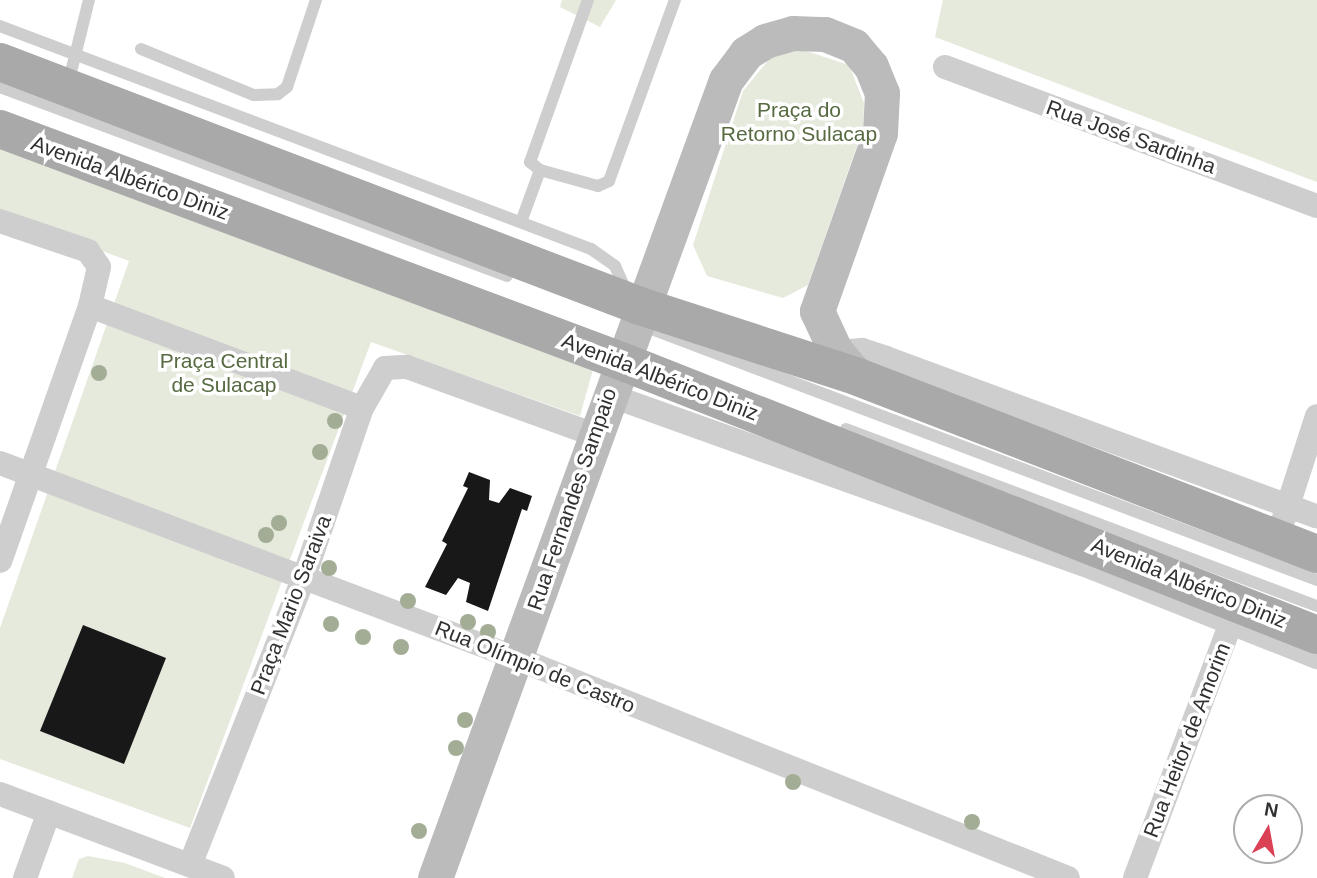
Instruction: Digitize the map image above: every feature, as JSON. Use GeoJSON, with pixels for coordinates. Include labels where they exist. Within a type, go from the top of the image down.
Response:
{"type":"FeatureCollection","features":[{"type":"Feature","properties":{"kind":"main road","name":"Rua Fernandes Sampaio"},"geometry":{"type":"LineString","coordinates":[[435,878],[516,658],[627,339],[726,80],[746,53],[765,41],[793,33],[825,34],[854,46],[878,84],[880,133],[819,295],[817,311],[834,362]]}},
{"type":"Feature","properties":{"kind":"main road","name":"Avenida Albérico Diniz"},"geometry":{"type":"LineString","coordinates":[[0,62],[72,71],[627,339],[1235,613],[1317,635]]}},
{"type":"Feature","properties":{"kind":"main road","name":"Avenida Albérico Diniz"},"geometry":{"type":"LineString","coordinates":[[0,129],[627,339],[834,362],[1309,538]]}},
{"type":"Feature","properties":{"kind":"street","name":"Rua José Sardinha"},"geometry":{"type":"LineString","coordinates":[[945,67],[1317,206]]}},
{"type":"Feature","properties":{"kind":"street"},"geometry":{"type":"LineString","coordinates":[[0,221],[88,251],[99,267],[90,306],[0,561]]}},
{"type":"Feature","properties":{"kind":"street"},"geometry":{"type":"LineString","coordinates":[[90,306],[362,408]]}},
{"type":"Feature","properties":{"kind":"street","name":"Avenida Albérico Diniz"},"geometry":{"type":"LineString","coordinates":[[834,362],[862,350],[1285,504],[1309,538]]}},
{"type":"Feature","properties":{"kind":"street","name":"Praça Mario Saraiva"},"geometry":{"type":"LineString","coordinates":[[190,865],[304,578],[362,408],[384,368],[407,367],[595,435]]}},
{"type":"Feature","properties":{"kind":"street"},"geometry":{"type":"LineString","coordinates":[[1309,538],[1284,518],[1285,504],[1317,416]]}},
{"type":"Feature","properties":{"kind":"street","name":"Rua Olímpio de Castro"},"geometry":{"type":"LineString","coordinates":[[0,463],[516,658],[1023,870],[1068,878]]}},
{"type":"Feature","properties":{"kind":"street","name":"Avenida Albérico Diniz"},"geometry":{"type":"LineString","coordinates":[[1235,613],[1317,657]]}},
{"type":"Feature","properties":{"kind":"street","name":"Rua Heitor de Amorim"},"geometry":{"type":"LineString","coordinates":[[1135,878],[1235,613]]}},
{"type":"Feature","properties":{"kind":"street"},"geometry":{"type":"LineString","coordinates":[[0,794],[223,878]]}},
{"type":"Feature","properties":{"kind":"street"},"geometry":{"type":"LineString","coordinates":[[25,878],[49,812]]}},
{"type":"Feature","properties":{"kind":"lane"},"geometry":{"type":"LineString","coordinates":[[72,71],[89,0]]}},
{"type":"Feature","properties":{"kind":"lane"},"geometry":{"type":"LineString","coordinates":[[141,48],[254,95],[278,94],[287,87],[316,0]]}},
{"type":"Feature","properties":{"kind":"lane"},"geometry":{"type":"LineString","coordinates":[[588,0],[531,156],[533,166],[540,170],[598,186],[609,181],[675,0]]}},
{"type":"Feature","properties":{"kind":"lane"},"geometry":{"type":"LineString","coordinates":[[0,26],[72,71],[521,222],[604,257],[615,266],[627,339],[1317,580]]}},
{"type":"Feature","properties":{"kind":"lane"},"geometry":{"type":"LineString","coordinates":[[0,87],[518,280]]}},
{"type":"Feature","properties":{"kind":"lane"},"geometry":{"type":"LineString","coordinates":[[521,222],[540,170]]}},
{"type":"Feature","properties":{"kind":"lane"},"geometry":{"type":"LineString","coordinates":[[833,424],[1317,606]]}},
{"type":"Feature","properties":{"kind":"green space"},"geometry":{"type":"Polygon","coordinates":[[[562,0],[616,0],[600,27],[560,7],[562,0]]]}},
{"type":"Feature","properties":{"kind":"green space"},"geometry":{"type":"Polygon","coordinates":[[[943,0],[1317,0],[1317,182],[935,37],[943,0]]]}},
{"type":"Feature","properties":{"kind":"green space","name":"Praça do Retorno Sulacap"},"geometry":{"type":"Polygon","coordinates":[[[800,49],[849,65],[864,103],[863,129],[808,285],[783,298],[707,276],[693,245],[743,91],[771,57],[800,49]]]}},
{"type":"Feature","properties":{"kind":"green space","name":"Praça Central de Sulacap"},"geometry":{"type":"Polygon","coordinates":[[[0,148],[594,366],[580,416],[371,342],[190,828],[0,759],[0,628],[129,261],[0,213],[0,148]]]}},
{"type":"Feature","properties":{"kind":"green space"},"geometry":{"type":"Polygon","coordinates":[[[88,856],[125,863],[165,878],[72,878],[79,859],[88,856]]]}},
{"type":"Feature","properties":{"kind":"building"},"geometry":{"type":"Polygon","coordinates":[[[469,472],[490,480],[489,500],[499,503],[510,488],[532,496],[527,511],[522,509],[488,611],[466,602],[470,583],[458,578],[446,595],[425,587],[447,544],[442,541],[468,488],[463,486],[469,472]]]}},
{"type":"Feature","properties":{"kind":"building"},"geometry":{"type":"Polygon","coordinates":[[[83,625],[166,658],[124,764],[40,731],[83,625]]]}}]}
